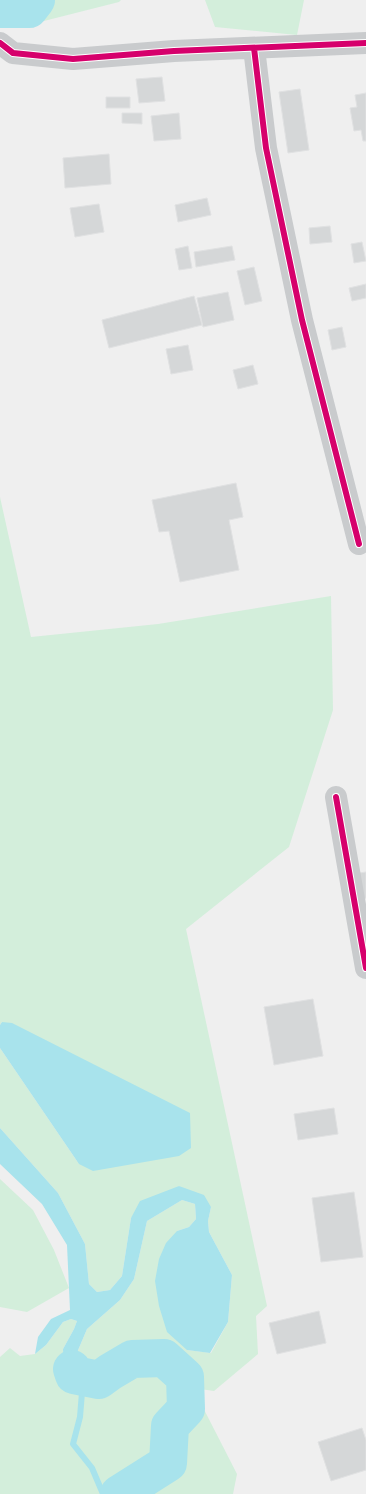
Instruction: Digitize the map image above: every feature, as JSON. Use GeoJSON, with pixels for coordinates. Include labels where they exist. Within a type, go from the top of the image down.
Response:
{"type":"FeatureCollection","features":[{"type":"Feature","properties":{"kind":"street"},"geometry":{"type":"LineString","coordinates":[[0,43],[13,52],[73,59],[174,51],[366,43]]}},
{"type":"Feature","properties":{"kind":"street"},"geometry":{"type":"LineString","coordinates":[[254,48],[266,148],[302,320],[359,544]]}},
{"type":"Feature","properties":{"kind":"street"},"geometry":{"type":"LineString","coordinates":[[336,797],[366,968]]}},
{"type":"Feature","properties":{"kind":"green space"},"geometry":{"type":"Polygon","coordinates":[[[0,0],[121,0],[119,2],[36,23],[0,13],[0,0]]]}},
{"type":"Feature","properties":{"kind":"green space"},"geometry":{"type":"Polygon","coordinates":[[[205,0],[304,0],[297,35],[215,27],[205,0]]]}},
{"type":"Feature","properties":{"kind":"green space"},"geometry":{"type":"Polygon","coordinates":[[[0,497],[31,637],[158,624],[331,596],[333,710],[289,847],[186,929],[267,1306],[256,1316],[258,1354],[214,1391],[193,1388],[237,1474],[233,1494],[0,1494],[0,1357],[10,1348],[20,1356],[35,1354],[46,1345],[63,1322],[71,1319],[77,1321],[63,1349],[64,1376],[103,1368],[81,1364],[76,1355],[87,1329],[120,1300],[134,1279],[147,1221],[182,1200],[195,1204],[196,1219],[189,1227],[177,1231],[187,1350],[211,1353],[228,1322],[232,1275],[209,1232],[208,1221],[211,1207],[179,1186],[131,1218],[122,1276],[110,1290],[97,1292],[89,1284],[85,1244],[58,1193],[0,1128],[0,1048],[79,1164],[2,1022],[0,1025],[0,497]]]}},
{"type":"Feature","properties":{"kind":"green space"},"geometry":{"type":"Polygon","coordinates":[[[0,1179],[33,1210],[54,1250],[69,1288],[27,1312],[0,1307],[0,1179]]]}},
{"type":"Feature","properties":{"kind":"water"},"geometry":{"type":"Polygon","coordinates":[[[2,1022],[12,1023],[190,1113],[191,1148],[179,1156],[93,1171],[79,1164],[0,1048],[0,1025],[2,1022]]]}},
{"type":"Feature","properties":{"kind":"water"},"geometry":{"type":"Polygon","coordinates":[[[0,1128],[58,1193],[85,1244],[89,1284],[97,1292],[110,1290],[122,1276],[131,1218],[140,1201],[179,1186],[204,1195],[211,1207],[208,1221],[209,1232],[232,1275],[228,1322],[210,1353],[187,1350],[167,1332],[159,1306],[155,1281],[159,1259],[166,1243],[177,1231],[189,1227],[196,1219],[195,1204],[182,1200],[147,1221],[134,1279],[120,1300],[87,1329],[76,1355],[80,1364],[103,1368],[114,1362],[117,1372],[101,1391],[71,1387],[64,1376],[63,1349],[77,1321],[71,1319],[63,1322],[46,1345],[35,1354],[38,1337],[51,1319],[70,1310],[67,1245],[42,1204],[0,1164],[0,1128]]]}},
{"type":"Feature","properties":{"kind":"building"},"geometry":{"type":"Polygon","coordinates":[[[162,77],[165,101],[139,103],[136,79],[162,77]]]}},
{"type":"Feature","properties":{"kind":"building"},"geometry":{"type":"Polygon","coordinates":[[[300,89],[309,150],[288,153],[279,92],[300,89]]]}},
{"type":"Feature","properties":{"kind":"building"},"geometry":{"type":"Polygon","coordinates":[[[366,93],[366,141],[363,141],[361,130],[354,131],[350,108],[357,107],[355,95],[366,93]]]}},
{"type":"Feature","properties":{"kind":"building"},"geometry":{"type":"Polygon","coordinates":[[[106,97],[130,97],[130,108],[106,108],[106,97]]]}},
{"type":"Feature","properties":{"kind":"building"},"geometry":{"type":"Polygon","coordinates":[[[122,113],[142,113],[142,124],[122,123],[122,113]]]}},
{"type":"Feature","properties":{"kind":"building"},"geometry":{"type":"Polygon","coordinates":[[[179,113],[181,139],[154,141],[151,116],[179,113]]]}},
{"type":"Feature","properties":{"kind":"building"},"geometry":{"type":"Polygon","coordinates":[[[109,154],[111,184],[65,188],[63,158],[109,154]]]}},
{"type":"Feature","properties":{"kind":"building"},"geometry":{"type":"Polygon","coordinates":[[[207,198],[211,215],[178,222],[175,205],[207,198]]]}},
{"type":"Feature","properties":{"kind":"building"},"geometry":{"type":"Polygon","coordinates":[[[99,204],[104,232],[75,237],[70,208],[99,204]]]}},
{"type":"Feature","properties":{"kind":"building"},"geometry":{"type":"Polygon","coordinates":[[[330,226],[332,242],[310,244],[309,228],[330,226]]]}},
{"type":"Feature","properties":{"kind":"building"},"geometry":{"type":"Polygon","coordinates":[[[362,242],[366,261],[354,263],[351,244],[362,242]]]}},
{"type":"Feature","properties":{"kind":"building"},"geometry":{"type":"Polygon","coordinates":[[[188,246],[192,268],[179,270],[175,249],[188,246]]]}},
{"type":"Feature","properties":{"kind":"building"},"geometry":{"type":"Polygon","coordinates":[[[232,246],[235,260],[196,267],[194,252],[232,246]]]}},
{"type":"Feature","properties":{"kind":"building"},"geometry":{"type":"Polygon","coordinates":[[[254,267],[262,301],[245,305],[237,271],[254,267]]]}},
{"type":"Feature","properties":{"kind":"building"},"geometry":{"type":"Polygon","coordinates":[[[366,284],[366,298],[352,301],[349,288],[366,284]]]}},
{"type":"Feature","properties":{"kind":"building"},"geometry":{"type":"Polygon","coordinates":[[[228,292],[234,320],[203,327],[197,298],[228,292]]]}},
{"type":"Feature","properties":{"kind":"building"},"geometry":{"type":"Polygon","coordinates":[[[194,296],[202,325],[109,348],[102,320],[194,296]]]}},
{"type":"Feature","properties":{"kind":"building"},"geometry":{"type":"Polygon","coordinates":[[[342,327],[346,347],[332,350],[328,330],[342,327]]]}},
{"type":"Feature","properties":{"kind":"building"},"geometry":{"type":"Polygon","coordinates":[[[188,345],[193,370],[171,374],[166,349],[188,345]]]}},
{"type":"Feature","properties":{"kind":"building"},"geometry":{"type":"Polygon","coordinates":[[[253,365],[258,384],[238,389],[233,370],[253,365]]]}},
{"type":"Feature","properties":{"kind":"building"},"geometry":{"type":"Polygon","coordinates":[[[236,483],[243,517],[229,520],[239,570],[180,582],[169,531],[159,532],[152,500],[236,483]]]}},
{"type":"Feature","properties":{"kind":"building"},"geometry":{"type":"Polygon","coordinates":[[[366,872],[366,898],[363,899],[359,873],[366,872]]]}},
{"type":"Feature","properties":{"kind":"building"},"geometry":{"type":"Polygon","coordinates":[[[313,999],[323,1056],[274,1065],[264,1007],[313,999]]]}},
{"type":"Feature","properties":{"kind":"building"},"geometry":{"type":"Polygon","coordinates":[[[334,1108],[338,1134],[298,1140],[294,1114],[334,1108]]]}},
{"type":"Feature","properties":{"kind":"building"},"geometry":{"type":"Polygon","coordinates":[[[354,1192],[363,1257],[321,1262],[312,1198],[354,1192]]]}},
{"type":"Feature","properties":{"kind":"building"},"geometry":{"type":"Polygon","coordinates":[[[319,1311],[326,1343],[277,1354],[269,1323],[319,1311]]]}},
{"type":"Feature","properties":{"kind":"building"},"geometry":{"type":"Polygon","coordinates":[[[362,1428],[366,1440],[366,1470],[331,1481],[318,1442],[362,1428]]]}},
{"type":"Feature","properties":{"kind":"waterway"},"geometry":{"type":"LineString","coordinates":[[0,9],[29,9],[36,0]]}},
{"type":"Feature","properties":{"kind":"waterway"},"geometry":{"type":"LineString","coordinates":[[72,1369],[74,1375],[99,1380],[132,1359],[164,1358],[185,1377],[186,1409],[170,1426],[168,1463],[119,1494]]}},
{"type":"Feature","properties":{"kind":"waterway"},"geometry":{"type":"LineString","coordinates":[[83,1380],[80,1417],[73,1444],[92,1468],[103,1494]]}},
{"type":"Feature","properties":{"kind":"cycle path"},"geometry":{"type":"LineString","coordinates":[[0,43],[13,53],[73,59],[174,51],[366,43]]}},
{"type":"Feature","properties":{"kind":"cycle path"},"geometry":{"type":"LineString","coordinates":[[254,48],[266,148],[302,320],[359,544]]}},
{"type":"Feature","properties":{"kind":"cycle path"},"geometry":{"type":"LineString","coordinates":[[336,797],[366,968]]}}]}
